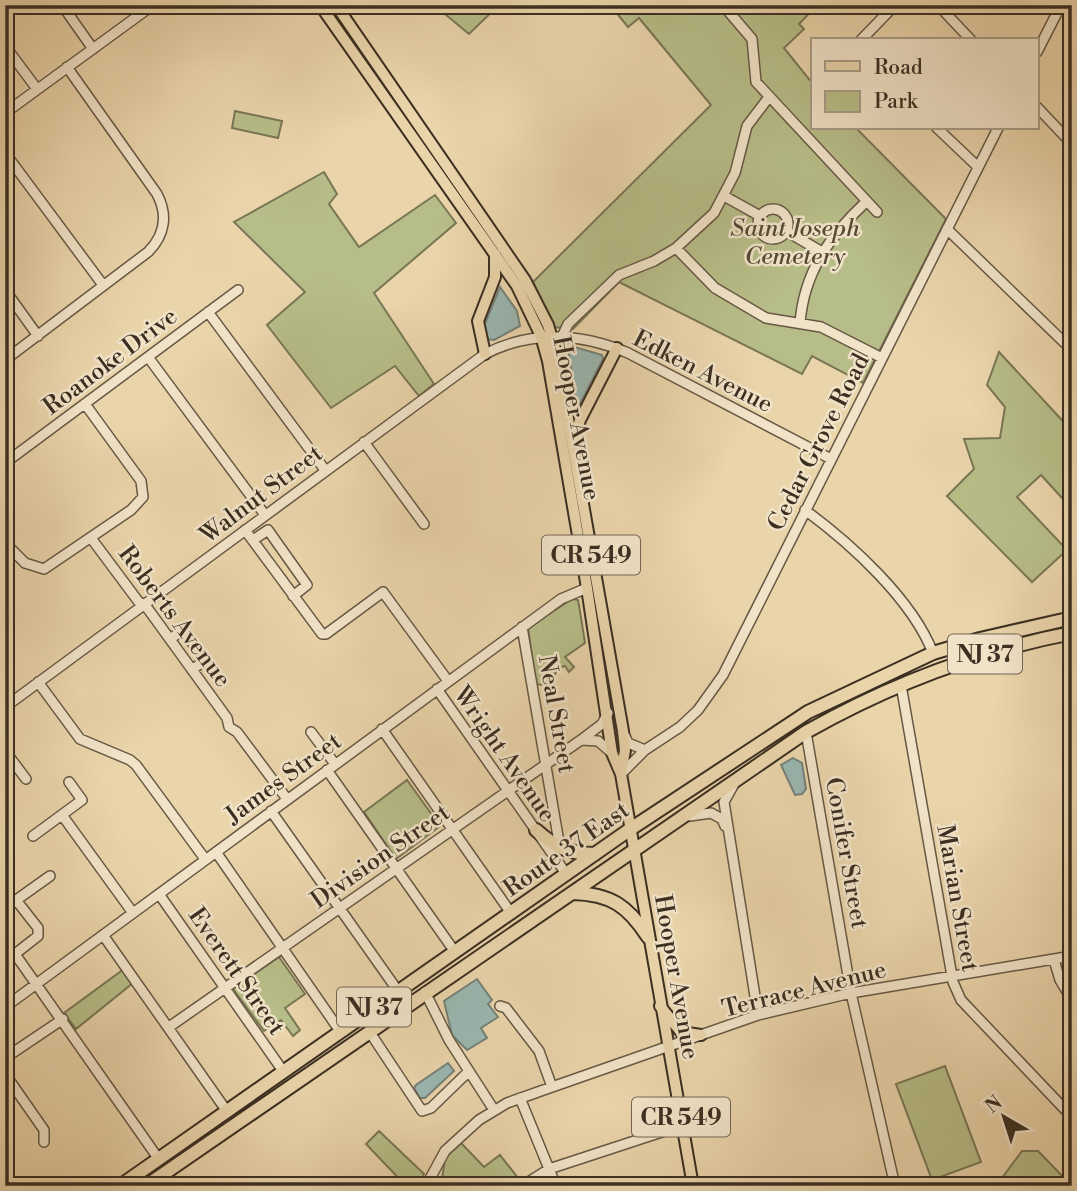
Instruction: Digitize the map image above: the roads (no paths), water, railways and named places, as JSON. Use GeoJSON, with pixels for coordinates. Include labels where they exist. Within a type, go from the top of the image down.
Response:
{"type":"FeatureCollection","features":[{"type":"Feature","properties":{"kind":"highway","name":"Route 37 East"},"geometry":{"type":"LineString","coordinates":[[120,1186],[629,830],[807,712],[933,653],[1072,618]]}},
{"type":"Feature","properties":{"kind":"highway","name":"Route 37 East"},"geometry":{"type":"LineString","coordinates":[[146,1186],[806,732],[901,685],[967,660],[1072,633]]}},
{"type":"Feature","properties":{"kind":"highway"},"geometry":{"type":"LineString","coordinates":[[536,830],[560,848],[574,854],[595,854]]}},
{"type":"Feature","properties":{"kind":"highway"},"geometry":{"type":"LineString","coordinates":[[573,893],[597,894],[623,906],[648,937]]}},
{"type":"Feature","properties":{"kind":"main road","name":"Hooper Avenue"},"geometry":{"type":"LineString","coordinates":[[320,5],[551,337],[548,361],[608,713],[612,753],[621,774],[693,1186]]}},
{"type":"Feature","properties":{"kind":"main road","name":"Hooper Avenue"},"geometry":{"type":"LineString","coordinates":[[341,8],[525,280],[551,337],[623,731],[625,750],[621,774]]}},
{"type":"Feature","properties":{"kind":"main road"},"geometry":{"type":"LineString","coordinates":[[359,35],[360,48],[397,114]]}},
{"type":"Feature","properties":{"kind":"main road"},"geometry":{"type":"LineString","coordinates":[[485,354],[478,321],[495,277],[495,254]]}},
{"type":"Feature","properties":{"kind":"main road"},"geometry":{"type":"LineString","coordinates":[[573,447],[580,420],[617,348]]}},
{"type":"Feature","properties":{"kind":"main road"},"geometry":{"type":"LineString","coordinates":[[660,1006],[680,1031],[701,1035]]}},
{"type":"Feature","properties":{"kind":"street"},"geometry":{"type":"LineString","coordinates":[[62,5],[93,49]]}},
{"type":"Feature","properties":{"kind":"street"},"geometry":{"type":"LineString","coordinates":[[5,113],[153,5]]}},
{"type":"Feature","properties":{"kind":"street"},"geometry":{"type":"LineString","coordinates":[[723,5],[752,39],[754,76],[769,97],[877,212]]}},
{"type":"Feature","properties":{"kind":"street"},"geometry":{"type":"LineString","coordinates":[[863,38],[895,5]]}},
{"type":"Feature","properties":{"kind":"street"},"geometry":{"type":"LineString","coordinates":[[938,5],[969,38]]}},
{"type":"Feature","properties":{"kind":"street"},"geometry":{"type":"LineString","coordinates":[[1038,50],[1061,5]]}},
{"type":"Feature","properties":{"kind":"street"},"geometry":{"type":"LineString","coordinates":[[5,46],[37,89]]}},
{"type":"Feature","properties":{"kind":"street"},"geometry":{"type":"LineString","coordinates":[[5,359],[155,244],[163,229],[164,211],[157,194],[67,67]]}},
{"type":"Feature","properties":{"kind":"street"},"geometry":{"type":"LineString","coordinates":[[551,337],[619,275],[654,261],[676,248],[714,213],[736,173],[747,125],[769,97]]}},
{"type":"Feature","properties":{"kind":"street"},"geometry":{"type":"LineString","coordinates":[[1038,108],[1072,144]]}},
{"type":"Feature","properties":{"kind":"street"},"geometry":{"type":"LineString","coordinates":[[939,130],[978,167]]}},
{"type":"Feature","properties":{"kind":"street","name":"Cedar Grove Road"},"geometry":{"type":"LineString","coordinates":[[621,774],[645,750],[698,710],[714,689],[997,130]]}},
{"type":"Feature","properties":{"kind":"street"},"geometry":{"type":"LineString","coordinates":[[5,153],[103,285]]}},
{"type":"Feature","properties":{"kind":"street"},"geometry":{"type":"LineString","coordinates":[[724,195],[760,216]]}},
{"type":"Feature","properties":{"kind":"street"},"geometry":{"type":"LineString","coordinates":[[800,323],[806,290],[822,252],[838,230],[867,201]]}},
{"type":"Feature","properties":{"kind":"street"},"geometry":{"type":"LineString","coordinates":[[768,209],[779,209],[788,221],[786,231],[775,239],[765,237],[759,230],[760,216],[768,209]]}},
{"type":"Feature","properties":{"kind":"street"},"geometry":{"type":"LineString","coordinates":[[947,229],[1072,350]]}},
{"type":"Feature","properties":{"kind":"street"},"geometry":{"type":"LineString","coordinates":[[786,231],[822,252]]}},
{"type":"Feature","properties":{"kind":"street"},"geometry":{"type":"LineString","coordinates":[[676,248],[715,288],[766,318],[821,327],[882,358]]}},
{"type":"Feature","properties":{"kind":"street"},"geometry":{"type":"LineString","coordinates":[[5,290],[38,336]]}},
{"type":"Feature","properties":{"kind":"street","name":"Roanoke Drive"},"geometry":{"type":"LineString","coordinates":[[5,463],[238,290]]}},
{"type":"Feature","properties":{"kind":"street"},"geometry":{"type":"LineString","coordinates":[[208,312],[325,470]]}},
{"type":"Feature","properties":{"kind":"street","name":"Edken Avenue"},"geometry":{"type":"LineString","coordinates":[[551,337],[580,338],[617,348],[831,459]]}},
{"type":"Feature","properties":{"kind":"street","name":"Walnut Street"},"geometry":{"type":"LineString","coordinates":[[5,707],[485,354],[507,343],[551,337]]}},
{"type":"Feature","properties":{"kind":"street"},"geometry":{"type":"LineString","coordinates":[[148,357],[265,515]]}},
{"type":"Feature","properties":{"kind":"street"},"geometry":{"type":"LineString","coordinates":[[5,543],[25,563],[44,569],[131,510],[144,491],[141,481],[85,404]]}},
{"type":"Feature","properties":{"kind":"street"},"geometry":{"type":"LineString","coordinates":[[364,442],[424,524]]}},
{"type":"Feature","properties":{"kind":"street"},"geometry":{"type":"LineString","coordinates":[[805,510],[832,530],[904,603],[926,634],[933,653]]}},
{"type":"Feature","properties":{"kind":"street"},"geometry":{"type":"LineString","coordinates":[[245,530],[319,631],[326,634],[383,592],[449,681]]}},
{"type":"Feature","properties":{"kind":"street"},"geometry":{"type":"LineString","coordinates":[[253,540],[268,530],[307,585],[293,596]]}},
{"type":"Feature","properties":{"kind":"street","name":"Roberts Avenue"},"geometry":{"type":"LineString","coordinates":[[91,538],[228,718],[236,722],[237,732],[287,799]]}},
{"type":"Feature","properties":{"kind":"street","name":"James Street"},"geometry":{"type":"LineString","coordinates":[[5,1007],[561,599],[587,587]]}},
{"type":"Feature","properties":{"kind":"street","name":"Neal Street"},"geometry":{"type":"LineString","coordinates":[[523,627],[560,848]]}},
{"type":"Feature","properties":{"kind":"street"},"geometry":{"type":"LineString","coordinates":[[170,639],[183,630],[205,660],[192,670]]}},
{"type":"Feature","properties":{"kind":"street"},"geometry":{"type":"LineString","coordinates":[[38,682],[80,739],[136,765],[205,859]]}},
{"type":"Feature","properties":{"kind":"street","name":"Marian Street"},"geometry":{"type":"LineString","coordinates":[[901,685],[951,976],[961,1000],[1072,1117]]}},
{"type":"Feature","properties":{"kind":"street","name":"Wright Avenue"},"geometry":{"type":"LineString","coordinates":[[437,689],[567,875]]}},
{"type":"Feature","properties":{"kind":"street","name":"Division Street"},"geometry":{"type":"LineString","coordinates":[[169,1027],[581,740],[602,724],[608,713]]}},
{"type":"Feature","properties":{"kind":"street"},"geometry":{"type":"LineString","coordinates":[[382,729],[511,914]]}},
{"type":"Feature","properties":{"kind":"street"},"geometry":{"type":"LineString","coordinates":[[623,731],[628,743],[645,750]]}},
{"type":"Feature","properties":{"kind":"street"},"geometry":{"type":"LineString","coordinates":[[311,732],[335,764]]}},
{"type":"Feature","properties":{"kind":"street","name":"Conifer Street"},"geometry":{"type":"LineString","coordinates":[[806,732],[851,993],[895,1186]]}},
{"type":"Feature","properties":{"kind":"street"},"geometry":{"type":"LineString","coordinates":[[581,740],[598,741],[612,753]]}},
{"type":"Feature","properties":{"kind":"street"},"geometry":{"type":"LineString","coordinates":[[5,751],[26,779]]}},
{"type":"Feature","properties":{"kind":"street"},"geometry":{"type":"LineString","coordinates":[[327,770],[394,869],[455,952]]}},
{"type":"Feature","properties":{"kind":"street"},"geometry":{"type":"LineString","coordinates":[[738,779],[724,800],[758,1015]]}},
{"type":"Feature","properties":{"kind":"street"},"geometry":{"type":"LineString","coordinates":[[33,836],[82,800],[69,782]]}},
{"type":"Feature","properties":{"kind":"street"},"geometry":{"type":"LineString","coordinates":[[271,811],[398,991]]}},
{"type":"Feature","properties":{"kind":"street"},"geometry":{"type":"LineString","coordinates":[[679,820],[709,812],[722,819],[727,829]]}},
{"type":"Feature","properties":{"kind":"street"},"geometry":{"type":"LineString","coordinates":[[62,815],[133,913]]}},
{"type":"Feature","properties":{"kind":"street"},"geometry":{"type":"LineString","coordinates":[[216,852],[340,1031]]}},
{"type":"Feature","properties":{"kind":"street"},"geometry":{"type":"LineString","coordinates":[[5,908],[50,876]]}},
{"type":"Feature","properties":{"kind":"street","name":"Everett Street"},"geometry":{"type":"LineString","coordinates":[[159,894],[283,1071]]}},
{"type":"Feature","properties":{"kind":"street"},"geometry":{"type":"LineString","coordinates":[[5,961],[38,936],[38,928],[16,900]]}},
{"type":"Feature","properties":{"kind":"street"},"geometry":{"type":"LineString","coordinates":[[103,935],[226,1110]]}},
{"type":"Feature","properties":{"kind":"street"},"geometry":{"type":"LineString","coordinates":[[15,954],[158,1158]]}},
{"type":"Feature","properties":{"kind":"street","name":"Terrace Avenue"},"geometry":{"type":"LineString","coordinates":[[430,1184],[445,1151],[479,1120],[520,1098],[758,1015],[851,993],[1072,956]]}},
{"type":"Feature","properties":{"kind":"street"},"geometry":{"type":"LineString","coordinates":[[1054,960],[1060,980],[1072,1000]]}},
{"type":"Feature","properties":{"kind":"street"},"geometry":{"type":"LineString","coordinates":[[425,992],[449,1040],[494,1111]]}},
{"type":"Feature","properties":{"kind":"street"},"geometry":{"type":"LineString","coordinates":[[500,1006],[506,1008],[539,1051],[552,1087]]}},
{"type":"Feature","properties":{"kind":"street"},"geometry":{"type":"LineString","coordinates":[[5,1058],[63,1019]]}},
{"type":"Feature","properties":{"kind":"street"},"geometry":{"type":"LineString","coordinates":[[369,1031],[422,1111],[431,1108],[469,1072]]}},
{"type":"Feature","properties":{"kind":"street"},"geometry":{"type":"LineString","coordinates":[[5,1074],[44,1130],[44,1142]]}},
{"type":"Feature","properties":{"kind":"street"},"geometry":{"type":"LineString","coordinates":[[520,1098],[556,1186]]}},
{"type":"Feature","properties":{"kind":"street"},"geometry":{"type":"LineString","coordinates":[[522,1186],[548,1169],[674,1128],[684,1131]]}},
{"type":"Feature","properties":{"kind":"water"},"geometry":{"type":"Polygon","coordinates":[[[500,287],[517,311],[520,326],[494,340],[485,339],[484,326],[500,287]]]}},
{"type":"Feature","properties":{"kind":"water"},"geometry":{"type":"Polygon","coordinates":[[[571,346],[602,355],[603,359],[580,404],[576,402],[568,348],[571,346]]]}},
{"type":"Feature","properties":{"kind":"water"},"geometry":{"type":"Polygon","coordinates":[[[793,758],[802,763],[806,789],[802,794],[795,795],[781,765],[793,758]]]}},
{"type":"Feature","properties":{"kind":"water"},"geometry":{"type":"Polygon","coordinates":[[[477,979],[492,1000],[488,1004],[498,1017],[481,1028],[487,1038],[467,1050],[452,1035],[444,1001],[477,979]]]}},
{"type":"Feature","properties":{"kind":"water"},"geometry":{"type":"Polygon","coordinates":[[[448,1063],[454,1071],[425,1098],[420,1098],[414,1088],[416,1085],[448,1063]]]}},
{"type":"Feature","properties":{"kind":"park label","name":"Saint Joseph Cemetery"},"geometry":{"type":"Point","coordinates":[795,242]}}]}
